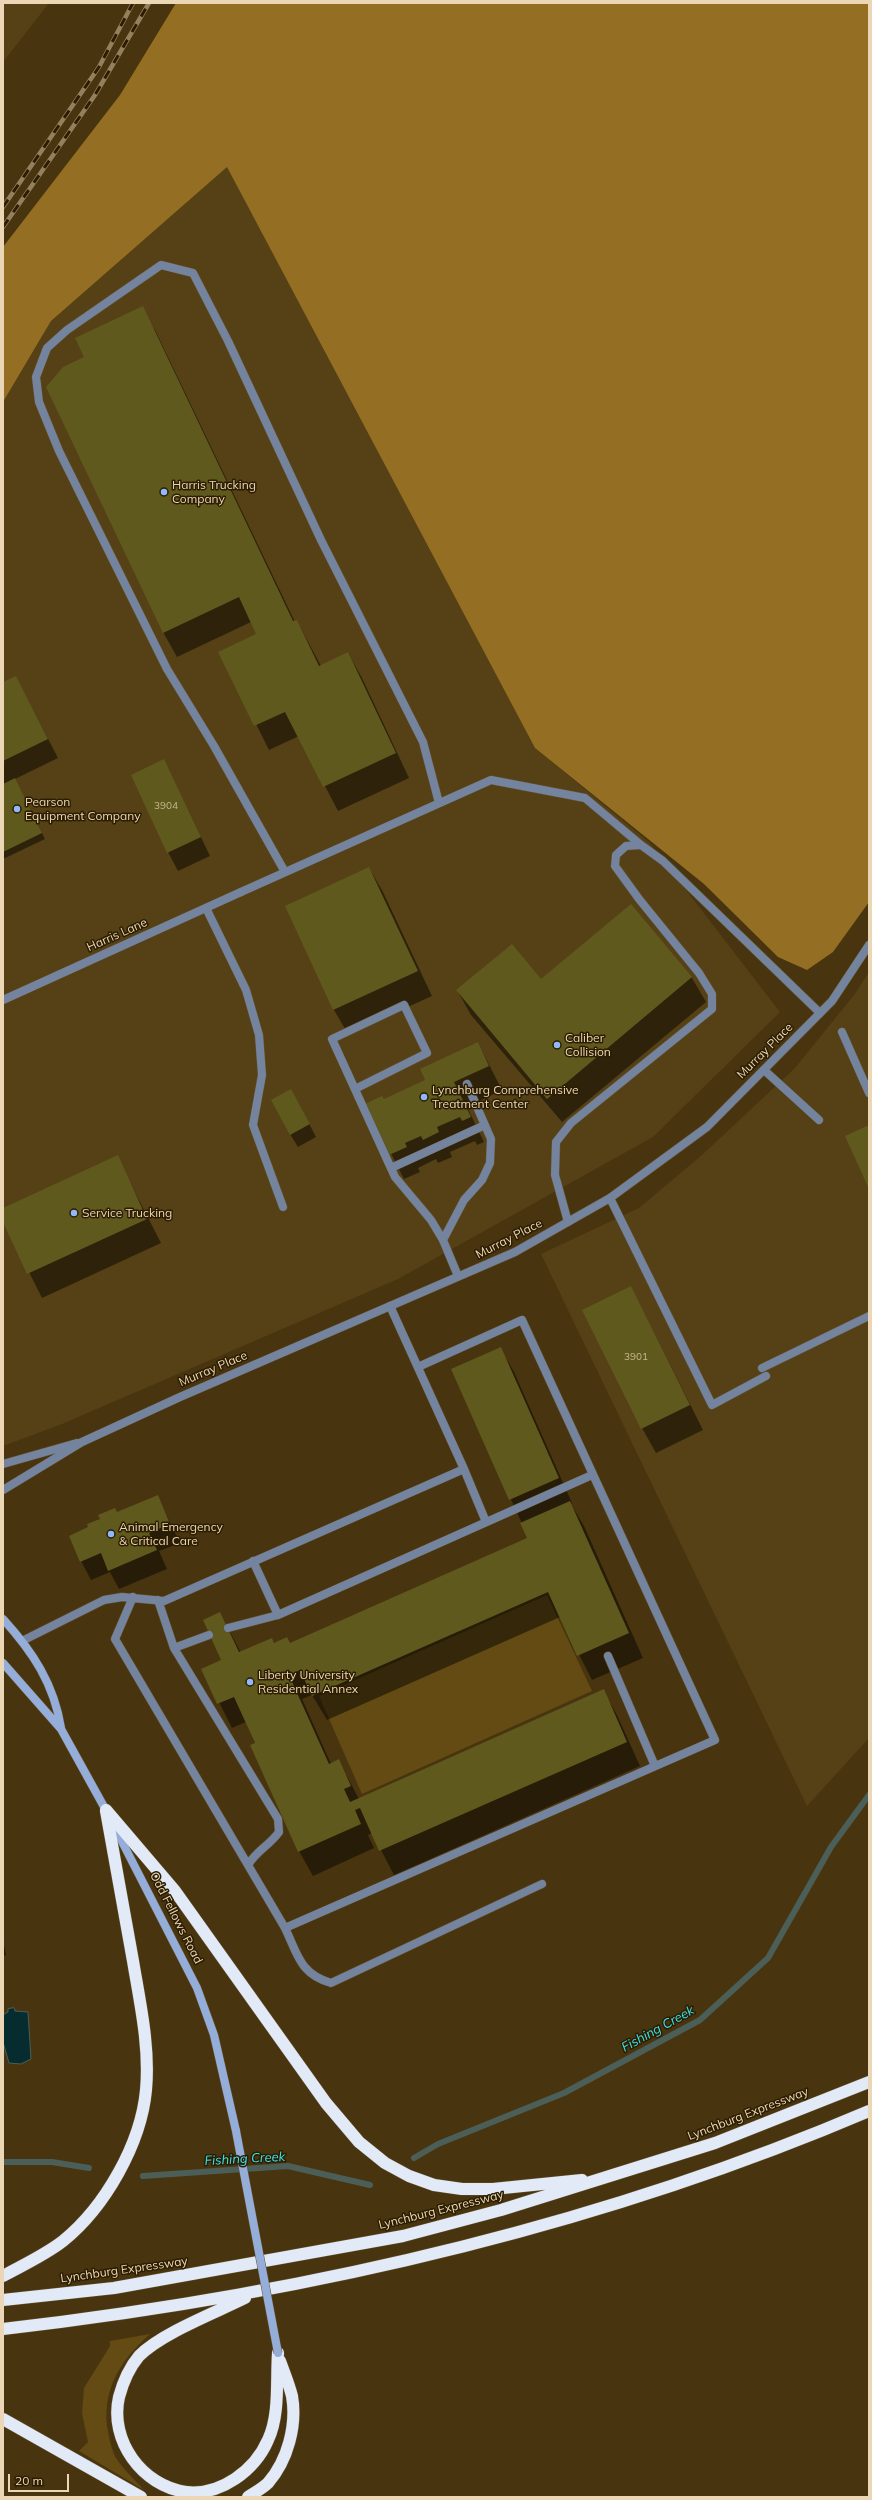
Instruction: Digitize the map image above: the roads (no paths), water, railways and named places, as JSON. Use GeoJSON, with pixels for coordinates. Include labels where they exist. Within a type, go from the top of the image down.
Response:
{"type":"FeatureCollection","features":[{"type":"Feature","properties":{"kind":"highway"},"geometry":{"type":"LineString","coordinates":[[106,1810],[175,1891],[326,2103],[359,2142],[385,2164],[409,2176],[434,2184],[462,2189],[493,2189],[609,2177]]}},
{"type":"Feature","properties":{"kind":"highway"},"geometry":{"type":"LineString","coordinates":[[3,2276],[63,2241],[87,2218],[108,2191],[129,2149],[140,2119],[146,2090],[145,2041],[106,1810]]}},
{"type":"Feature","properties":{"kind":"highway","name":"Lynchburg Expressway"},"geometry":{"type":"LineString","coordinates":[[3,2300],[114,2288],[395,2237],[501,2210],[715,2143],[869,2082]]}},
{"type":"Feature","properties":{"kind":"highway"},"geometry":{"type":"LineString","coordinates":[[3,2328],[106,2317],[257,2292],[480,2242],[552,2223],[784,2147],[869,2111]]}},
{"type":"Feature","properties":{"kind":"highway"},"geometry":{"type":"LineString","coordinates":[[257,2292],[162,2340],[140,2356],[129,2370],[119,2398],[117,2421],[122,2439],[131,2458],[146,2473],[164,2485],[187,2492],[206,2491],[224,2485],[240,2476],[256,2462],[269,2439],[274,2414],[278,2353]]}},
{"type":"Feature","properties":{"kind":"highway"},"geometry":{"type":"LineString","coordinates":[[248,2497],[267,2483],[282,2461],[290,2439],[294,2417],[292,2395],[278,2353]]}},
{"type":"Feature","properties":{"kind":"highway"},"geometry":{"type":"LineString","coordinates":[[3,2419],[141,2497]]}},
{"type":"Feature","properties":{"kind":"main road","name":"Odd Fellows Road"},"geometry":{"type":"LineString","coordinates":[[3,1619],[22,1641],[47,1679],[57,1703],[61,1729]]}},
{"type":"Feature","properties":{"kind":"main road","name":"Odd Fellows Road"},"geometry":{"type":"LineString","coordinates":[[3,1663],[61,1729],[106,1810],[198,1988],[214,2035],[236,2131],[278,2353]]}},
{"type":"Feature","properties":{"kind":"street"},"geometry":{"type":"LineString","coordinates":[[285,872],[214,746],[167,669],[59,451],[40,402],[36,377],[47,348],[67,330],[162,265],[193,273],[228,341],[321,540],[424,742],[438,803]]}},
{"type":"Feature","properties":{"kind":"street","name":"Harris Lane"},"geometry":{"type":"LineString","coordinates":[[3,1000],[491,780],[585,798],[641,845],[663,861],[820,1013]]}},
{"type":"Feature","properties":{"kind":"street"},"geometry":{"type":"LineString","coordinates":[[568,1222],[555,1175],[556,1142],[571,1123],[712,1009],[712,994],[700,973],[639,899],[615,866],[616,855],[626,846],[641,845]]}},
{"type":"Feature","properties":{"kind":"street"},"geometry":{"type":"LineString","coordinates":[[206,908],[246,990],[259,1035],[262,1075],[253,1125],[283,1207]]}},
{"type":"Feature","properties":{"kind":"street","name":"Murray Place"},"geometry":{"type":"LineString","coordinates":[[3,1490],[82,1442],[180,1396],[515,1252],[610,1198],[707,1127],[832,1001],[869,945]]}},
{"type":"Feature","properties":{"kind":"street"},"geometry":{"type":"LineString","coordinates":[[355,1089],[427,1053],[404,1005],[332,1039],[395,1177],[431,1220],[443,1240],[458,1276]]}},
{"type":"Feature","properties":{"kind":"street"},"geometry":{"type":"LineString","coordinates":[[842,1032],[869,1093]]}},
{"type":"Feature","properties":{"kind":"street"},"geometry":{"type":"LineString","coordinates":[[764,1070],[819,1120]]}},
{"type":"Feature","properties":{"kind":"street"},"geometry":{"type":"LineString","coordinates":[[443,1240],[464,1200],[482,1180],[490,1163],[492,1139],[467,1084]]}},
{"type":"Feature","properties":{"kind":"street"},"geometry":{"type":"LineString","coordinates":[[391,1168],[485,1125]]}},
{"type":"Feature","properties":{"kind":"street"},"geometry":{"type":"LineString","coordinates":[[610,1198],[712,1405],[764,1372],[869,1316]]}},
{"type":"Feature","properties":{"kind":"street"},"geometry":{"type":"LineString","coordinates":[[390,1306],[464,1469],[486,1522]]}},
{"type":"Feature","properties":{"kind":"street"},"geometry":{"type":"LineString","coordinates":[[284,1928],[715,1740],[522,1320],[418,1367]]}},
{"type":"Feature","properties":{"kind":"street","name":"Murray Place"},"geometry":{"type":"LineString","coordinates":[[3,1464],[59,1447],[82,1442]]}},
{"type":"Feature","properties":{"kind":"street"},"geometry":{"type":"LineString","coordinates":[[22,1641],[104,1600],[133,1597],[164,1601],[464,1469]]}},
{"type":"Feature","properties":{"kind":"street"},"geometry":{"type":"LineString","coordinates":[[228,1628],[278,1616],[592,1475]]}},
{"type":"Feature","properties":{"kind":"street"},"geometry":{"type":"LineString","coordinates":[[253,1562],[278,1616]]}},
{"type":"Feature","properties":{"kind":"street"},"geometry":{"type":"LineString","coordinates":[[133,1597],[115,1639],[248,1865],[284,1928],[305,1969],[315,1978],[331,1983],[542,1884]]}},
{"type":"Feature","properties":{"kind":"street"},"geometry":{"type":"LineString","coordinates":[[158,1600],[174,1648],[278,1819],[279,1832],[273,1841],[255,1852],[248,1865]]}},
{"type":"Feature","properties":{"kind":"street"},"geometry":{"type":"LineString","coordinates":[[174,1648],[209,1635]]}},
{"type":"Feature","properties":{"kind":"street"},"geometry":{"type":"LineString","coordinates":[[608,1656],[655,1766]]}},
{"type":"Feature","properties":{"kind":"water"},"geometry":{"type":"Polygon","coordinates":[[[14,2008],[15,2011],[28,2012],[31,2059],[21,2064],[9,2063],[3,2042],[3,2015],[8,2012],[8,2009],[14,2008]]]}},
{"type":"Feature","properties":{"kind":"waterway","name":"Fishing Creek"},"geometry":{"type":"LineString","coordinates":[[414,2158],[438,2144],[564,2093],[700,2020],[768,1958],[831,1847],[869,1795]]}},
{"type":"Feature","properties":{"kind":"waterway","name":"Fishing Creek"},"geometry":{"type":"LineString","coordinates":[[3,2162],[52,2162],[89,2168]]}},
{"type":"Feature","properties":{"kind":"waterway","name":"Fishing Creek"},"geometry":{"type":"LineString","coordinates":[[143,2176],[288,2166],[370,2185]]}},
{"type":"Feature","properties":{"kind":"railway"},"geometry":{"type":"LineString","coordinates":[[3,207],[99,67],[133,3]]}},
{"type":"Feature","properties":{"kind":"railway"},"geometry":{"type":"LineString","coordinates":[[3,227],[95,95],[149,3]]}},
{"type":"Feature","properties":{"kind":"place","name":"Harris Trucking Company"},"geometry":{"type":"Point","coordinates":[164,492]}},
{"type":"Feature","properties":{"kind":"place","name":"Pearson Equipment Company"},"geometry":{"type":"Point","coordinates":[17,809]}},
{"type":"Feature","properties":{"kind":"place","name":"Caliber Collision"},"geometry":{"type":"Point","coordinates":[557,1045]}},
{"type":"Feature","properties":{"kind":"place","name":"Lynchburg Comprehensive Treatment Center"},"geometry":{"type":"Point","coordinates":[424,1097]}},
{"type":"Feature","properties":{"kind":"place","name":"Service Trucking"},"geometry":{"type":"Point","coordinates":[74,1213]}},
{"type":"Feature","properties":{"kind":"place","name":"Animal Emergency & Critical Care"},"geometry":{"type":"Point","coordinates":[111,1534]}},
{"type":"Feature","properties":{"kind":"place","name":"Liberty University Residential Annex"},"geometry":{"type":"Point","coordinates":[250,1682]}}]}
